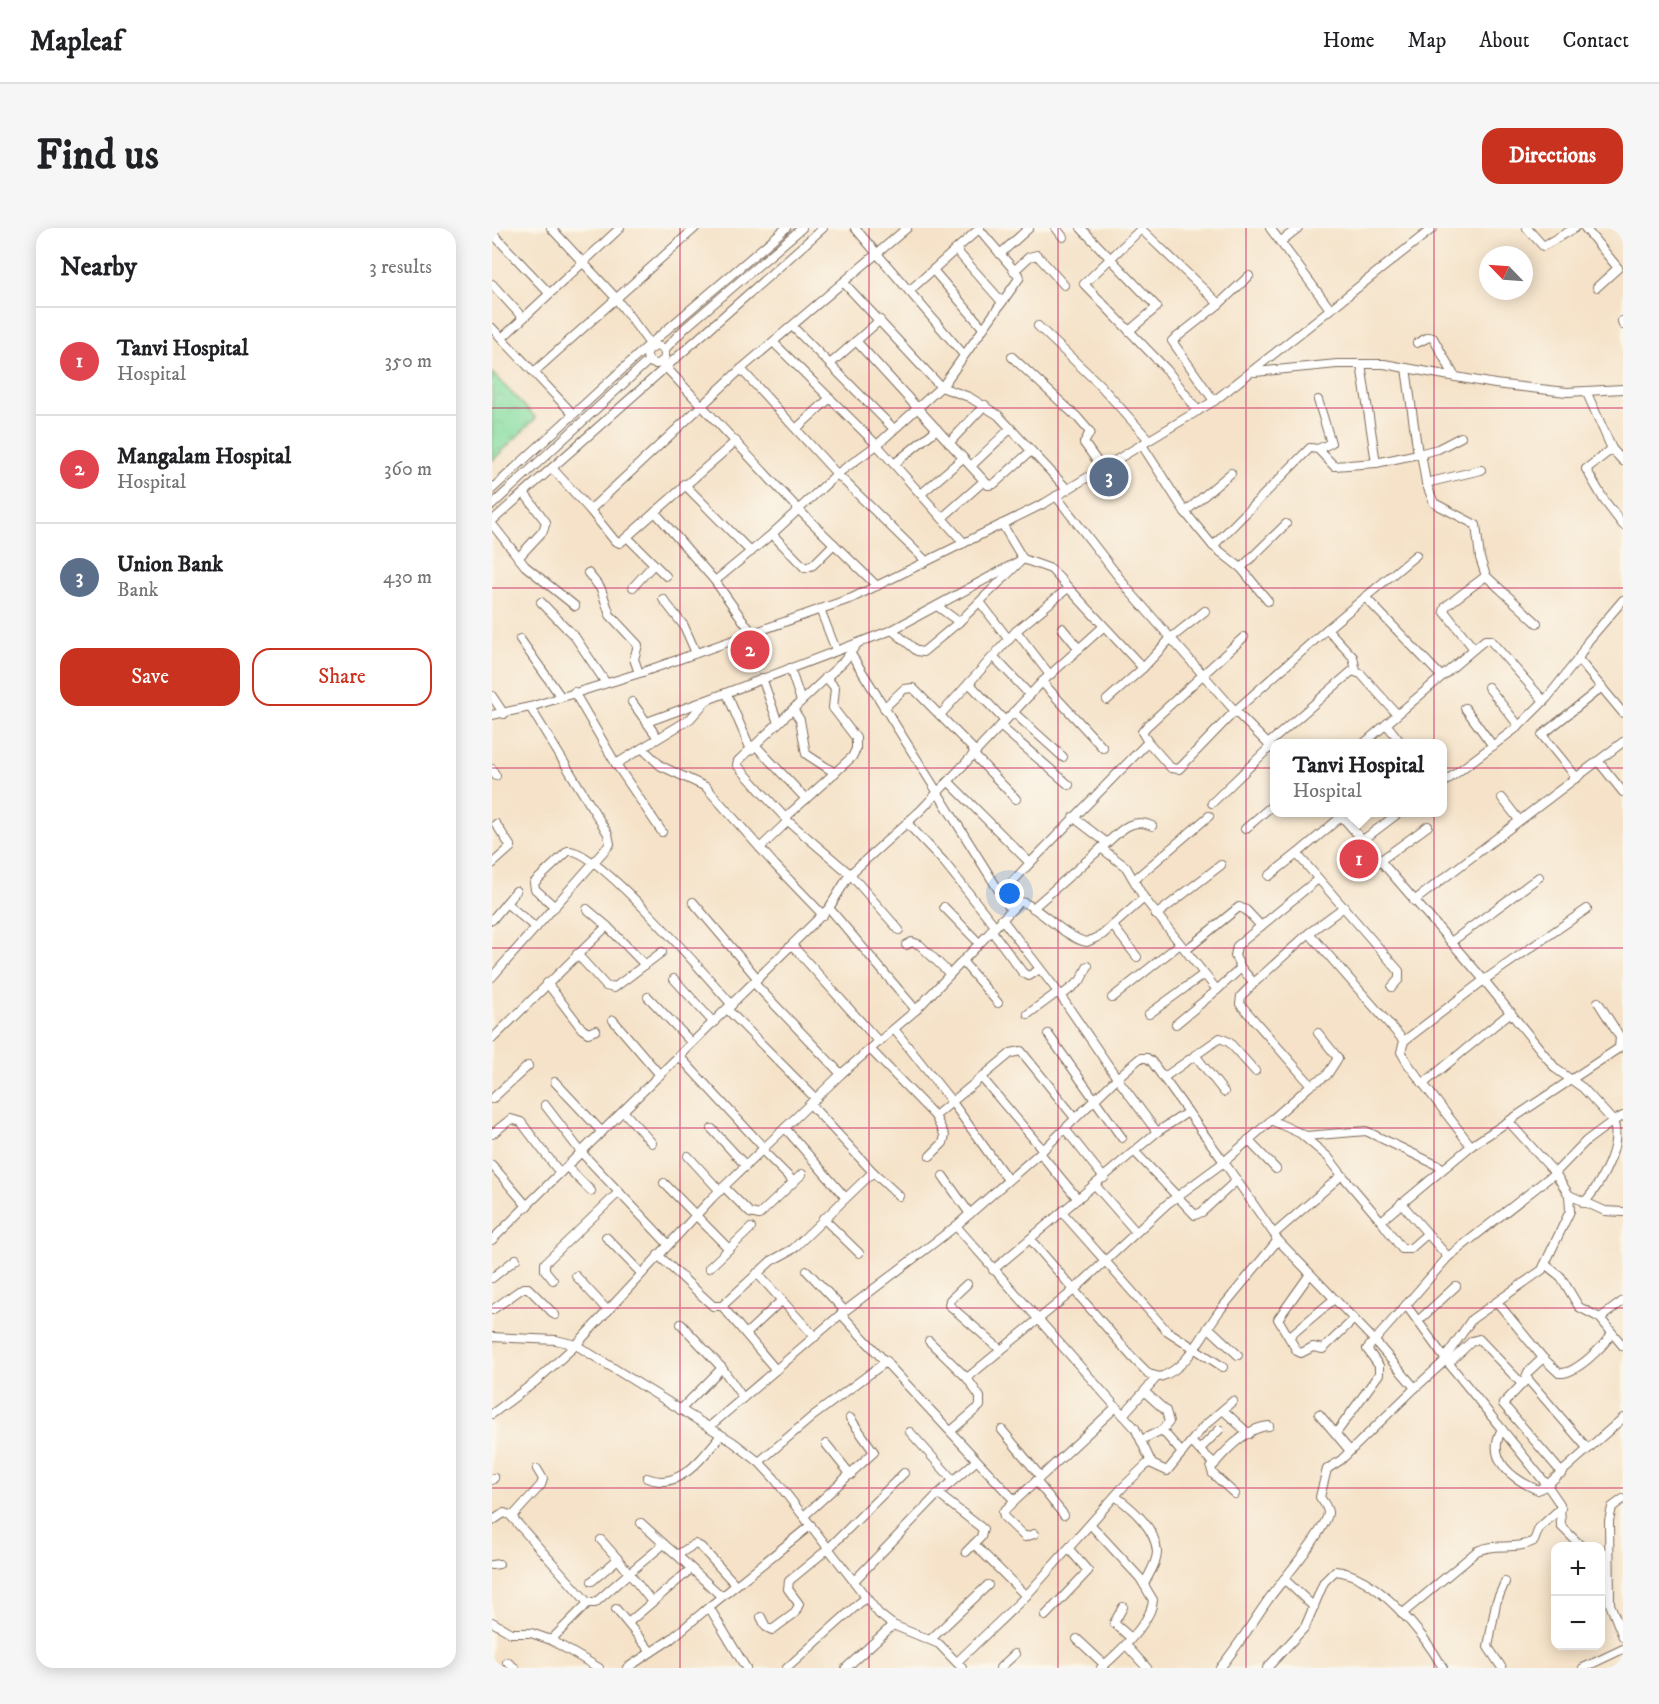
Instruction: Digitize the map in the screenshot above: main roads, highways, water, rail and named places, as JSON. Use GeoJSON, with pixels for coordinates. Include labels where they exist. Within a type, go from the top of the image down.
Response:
{"type":"FeatureCollection","features":[{"type":"Feature","properties":{"kind":"place","name":"Union Bank"},"geometry":{"type":"Point","coordinates":[1109,477]}},
{"type":"Feature","properties":{"kind":"place","name":"Mangalam Hospital"},"geometry":{"type":"Point","coordinates":[750,650]}},
{"type":"Feature","properties":{"kind":"place","name":"Tanvi Hospital"},"geometry":{"type":"Point","coordinates":[1359,859]}}]}
